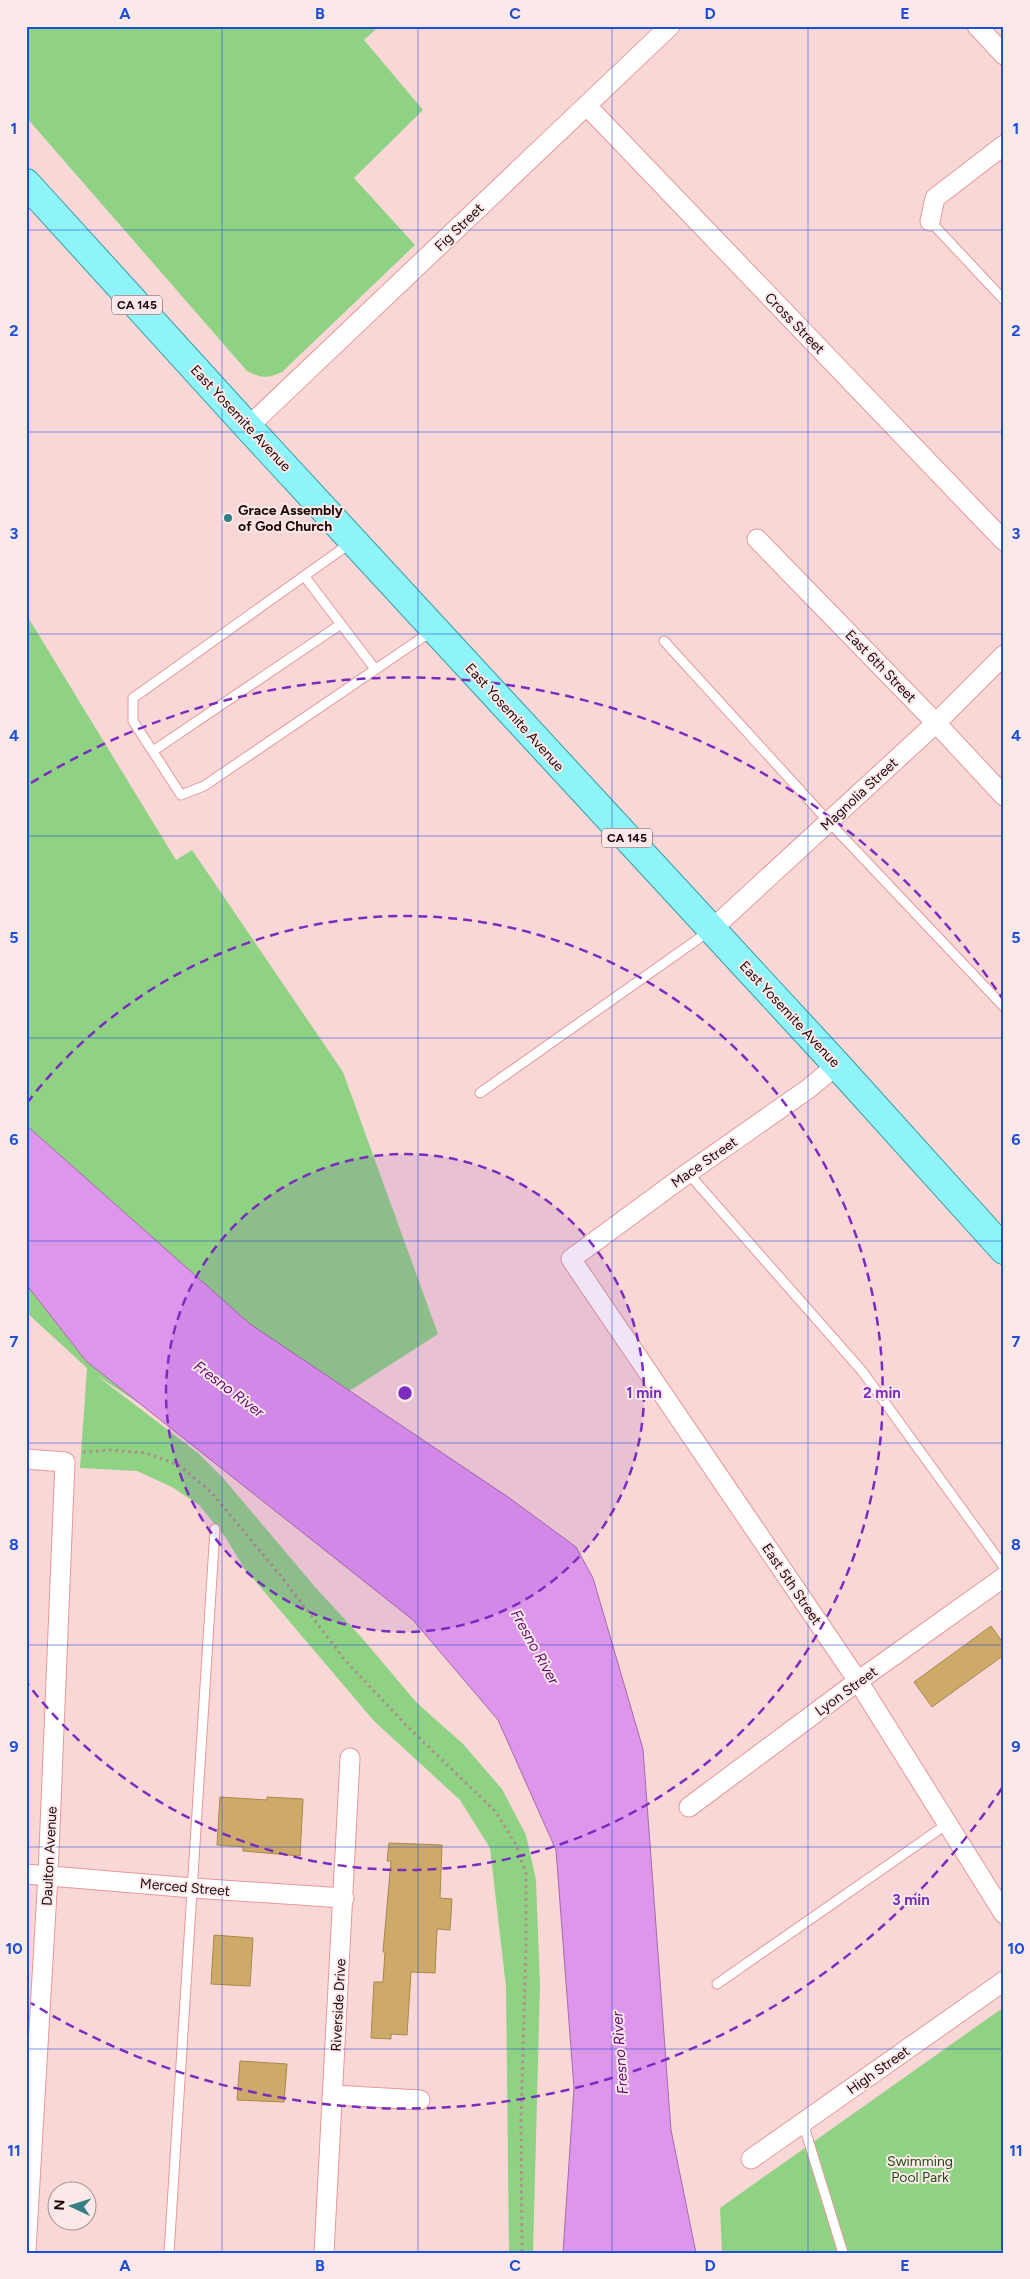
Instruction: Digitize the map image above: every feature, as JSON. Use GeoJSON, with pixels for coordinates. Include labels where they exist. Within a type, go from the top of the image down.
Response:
{"type":"FeatureCollection","features":[{"type":"Feature","properties":{"kind":"main road","name":"East Yosemite Avenue"},"geometry":{"type":"LineString","coordinates":[[26,183],[248,427],[837,1065],[1004,1250]]}},
{"type":"Feature","properties":{"kind":"street","name":"Fig Street"},"geometry":{"type":"LineString","coordinates":[[248,427],[670,26]]}},
{"type":"Feature","properties":{"kind":"street"},"geometry":{"type":"LineString","coordinates":[[977,26],[1004,55]]}},
{"type":"Feature","properties":{"kind":"street","name":"Cross Street"},"geometry":{"type":"LineString","coordinates":[[587,106],[1004,541]]}},
{"type":"Feature","properties":{"kind":"street"},"geometry":{"type":"LineString","coordinates":[[930,221],[935,198],[1004,145]]}},
{"type":"Feature","properties":{"kind":"street","name":"East 6th Street"},"geometry":{"type":"LineString","coordinates":[[757,539],[936,723],[1004,796]]}},
{"type":"Feature","properties":{"kind":"street","name":"Magnolia Street"},"geometry":{"type":"LineString","coordinates":[[711,930],[936,723],[1004,655]]}},
{"type":"Feature","properties":{"kind":"street","name":"Mace Street"},"geometry":{"type":"LineString","coordinates":[[571,1259],[688,1173],[808,1089],[837,1065]]}},
{"type":"Feature","properties":{"kind":"street","name":"East 5th Street"},"geometry":{"type":"LineString","coordinates":[[571,1259],[858,1681],[1004,1914]]}},
{"type":"Feature","properties":{"kind":"street","name":"Daulton Avenue"},"geometry":{"type":"LineString","coordinates":[[26,1459],[65,1462],[48,1875],[26,2250]]}},
{"type":"Feature","properties":{"kind":"street","name":"Lyon Street"},"geometry":{"type":"LineString","coordinates":[[689,1807],[858,1681],[1004,1576]]}},
{"type":"Feature","properties":{"kind":"street","name":"Riverside Drive"},"geometry":{"type":"LineString","coordinates":[[324,2253],[350,1758]]}},
{"type":"Feature","properties":{"kind":"street","name":"Merced Street"},"geometry":{"type":"LineString","coordinates":[[26,1874],[344,1898]]}},
{"type":"Feature","properties":{"kind":"street","name":"High Street"},"geometry":{"type":"LineString","coordinates":[[751,2159],[1004,1981]]}},
{"type":"Feature","properties":{"kind":"street"},"geometry":{"type":"LineString","coordinates":[[333,2095],[420,2100]]}},
{"type":"Feature","properties":{"kind":"lane"},"geometry":{"type":"LineString","coordinates":[[930,221],[1004,300]]}},
{"type":"Feature","properties":{"kind":"lane"},"geometry":{"type":"LineString","coordinates":[[354,541],[133,698],[133,721],[181,795],[204,786],[435,629]]}},
{"type":"Feature","properties":{"kind":"lane"},"geometry":{"type":"LineString","coordinates":[[305,577],[375,669]]}},
{"type":"Feature","properties":{"kind":"lane"},"geometry":{"type":"LineString","coordinates":[[153,751],[341,624]]}},
{"type":"Feature","properties":{"kind":"lane"},"geometry":{"type":"LineString","coordinates":[[664,641],[830,822],[1004,1007]]}},
{"type":"Feature","properties":{"kind":"lane"},"geometry":{"type":"LineString","coordinates":[[480,1093],[711,930]]}},
{"type":"Feature","properties":{"kind":"lane"},"geometry":{"type":"LineString","coordinates":[[688,1173],[862,1371],[1004,1567]]}},
{"type":"Feature","properties":{"kind":"lane"},"geometry":{"type":"LineString","coordinates":[[169,2253],[215,1529]]}},
{"type":"Feature","properties":{"kind":"lane"},"geometry":{"type":"LineString","coordinates":[[717,1984],[947,1824]]}},
{"type":"Feature","properties":{"kind":"lane"},"geometry":{"type":"LineString","coordinates":[[803,2123],[843,2253]]}},
{"type":"Feature","properties":{"kind":"path"},"geometry":{"type":"LineString","coordinates":[[83,1452],[111,1450],[146,1453],[178,1466],[211,1492],[280,1575],[345,1660],[406,1725],[496,1812],[516,1845],[526,1874],[521,2121],[522,2253]]}},
{"type":"Feature","properties":{"kind":"green space"},"geometry":{"type":"Polygon","coordinates":[[[26,26],[379,26],[364,40],[423,110],[354,178],[415,245],[282,372],[264,377],[247,371],[26,117],[26,26]]]}},
{"type":"Feature","properties":{"kind":"green space"},"geometry":{"type":"Polygon","coordinates":[[[26,614],[176,860],[192,850],[343,1072],[438,1334],[234,1465],[96,1375],[198,1453],[224,1479],[315,1587],[362,1638],[416,1702],[463,1744],[502,1789],[526,1835],[536,1880],[540,1985],[533,2253],[509,2253],[506,1987],[490,1848],[460,1800],[374,1721],[244,1568],[226,1538],[199,1505],[172,1487],[137,1471],[80,1468],[87,1368],[26,1312],[26,614]]]}},
{"type":"Feature","properties":{"kind":"green space","name":"Swimming Pool Park"},"geometry":{"type":"Polygon","coordinates":[[[1004,2007],[1004,2253],[722,2253],[720,2208],[1004,2007]]]}},
{"type":"Feature","properties":{"kind":"water","name":"Fresno River"},"geometry":{"type":"Polygon","coordinates":[[[26,1125],[250,1324],[508,1497],[576,1547],[593,1578],[643,1749],[671,2130],[696,2253],[563,2253],[574,2088],[556,1850],[498,1720],[413,1620],[86,1361],[26,1284],[26,1125]]]}},
{"type":"Feature","properties":{"kind":"building"},"geometry":{"type":"Polygon","coordinates":[[[991,1626],[1004,1644],[1004,1655],[932,1707],[914,1682],[991,1626]]]}},
{"type":"Feature","properties":{"kind":"building"},"geometry":{"type":"Polygon","coordinates":[[[220,1797],[267,1800],[267,1797],[303,1799],[300,1856],[243,1851],[243,1847],[217,1845],[220,1797]]]}},
{"type":"Feature","properties":{"kind":"building"},"geometry":{"type":"Polygon","coordinates":[[[389,1843],[442,1845],[440,1898],[452,1899],[450,1930],[437,1929],[435,1973],[411,1972],[407,2035],[391,2034],[391,2039],[371,2038],[374,1982],[383,1982],[385,1952],[383,1952],[391,1861],[387,1861],[389,1843]]]}},
{"type":"Feature","properties":{"kind":"building"},"geometry":{"type":"Polygon","coordinates":[[[214,1935],[253,1938],[250,1986],[211,1984],[214,1935]]]}},
{"type":"Feature","properties":{"kind":"building"},"geometry":{"type":"Polygon","coordinates":[[[240,2061],[287,2064],[284,2102],[237,2100],[240,2061]]]}},
{"type":"Feature","properties":{"kind":"place","name":"Grace Assembly of God Church"},"geometry":{"type":"Point","coordinates":[228,518]}}]}
